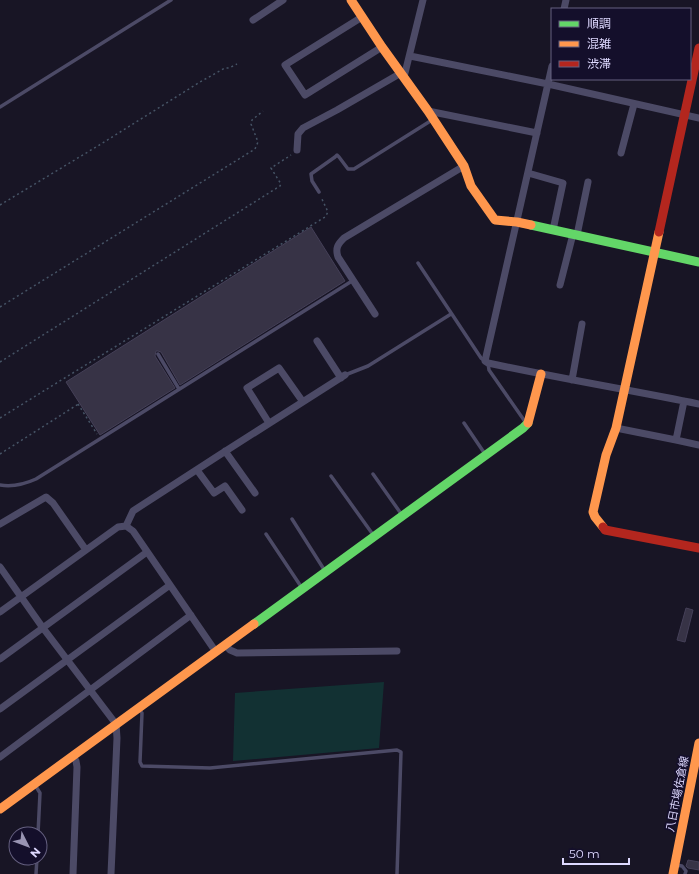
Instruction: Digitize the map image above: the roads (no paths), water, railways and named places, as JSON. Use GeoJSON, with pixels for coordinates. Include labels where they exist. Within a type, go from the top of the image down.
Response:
{"type":"FeatureCollection","features":[{"type":"Feature","properties":{"kind":"street"},"geometry":{"type":"LineString","coordinates":[[253,20],[283,0]]}},
{"type":"Feature","properties":{"kind":"street"},"geometry":{"type":"LineString","coordinates":[[351,0],[382,47],[428,111],[464,166],[471,186],[495,220],[517,222],[699,262]]}},
{"type":"Feature","properties":{"kind":"street"},"geometry":{"type":"LineString","coordinates":[[297,150],[298,134],[303,128],[402,75],[410,56],[423,0]]}},
{"type":"Feature","properties":{"kind":"street"},"geometry":{"type":"LineString","coordinates":[[362,18],[285,65],[304,95],[382,47]]}},
{"type":"Feature","properties":{"kind":"street"},"geometry":{"type":"LineString","coordinates":[[699,48],[697,65],[684,115],[625,389],[616,428],[606,455],[593,512],[595,518],[606,530],[699,548]]}},
{"type":"Feature","properties":{"kind":"street"},"geometry":{"type":"LineString","coordinates":[[410,56],[548,84],[699,118]]}},
{"type":"Feature","properties":{"kind":"street"},"geometry":{"type":"LineString","coordinates":[[551,70],[487,362],[541,374],[699,404]]}},
{"type":"Feature","properties":{"kind":"street"},"geometry":{"type":"LineString","coordinates":[[621,152],[634,104]]}},
{"type":"Feature","properties":{"kind":"street"},"geometry":{"type":"LineString","coordinates":[[428,111],[537,133]]}},
{"type":"Feature","properties":{"kind":"street"},"geometry":{"type":"LineString","coordinates":[[375,314],[352,281],[338,257],[336,252],[338,244],[344,238],[464,166]]}},
{"type":"Feature","properties":{"kind":"street"},"geometry":{"type":"LineString","coordinates":[[528,173],[563,183],[553,230]]}},
{"type":"Feature","properties":{"kind":"street"},"geometry":{"type":"LineString","coordinates":[[560,285],[588,182]]}},
{"type":"Feature","properties":{"kind":"street"},"geometry":{"type":"LineString","coordinates":[[572,380],[582,324]]}},
{"type":"Feature","properties":{"kind":"street"},"geometry":{"type":"LineString","coordinates":[[126,526],[133,511],[343,377],[317,341]]}},
{"type":"Feature","properties":{"kind":"street"},"geometry":{"type":"LineString","coordinates":[[269,423],[247,388],[279,368],[303,402]]}},
{"type":"Feature","properties":{"kind":"street"},"geometry":{"type":"LineString","coordinates":[[0,809],[523,428],[529,422],[541,374]]}},
{"type":"Feature","properties":{"kind":"street"},"geometry":{"type":"LineString","coordinates":[[676,440],[684,401]]}},
{"type":"Feature","properties":{"kind":"street"},"geometry":{"type":"LineString","coordinates":[[616,428],[699,445]]}},
{"type":"Feature","properties":{"kind":"street"},"geometry":{"type":"LineString","coordinates":[[225,451],[255,494]]}},
{"type":"Feature","properties":{"kind":"street"},"geometry":{"type":"LineString","coordinates":[[197,470],[214,493],[225,486],[242,510]]}},
{"type":"Feature","properties":{"kind":"street"},"geometry":{"type":"LineString","coordinates":[[0,524],[46,497],[53,503],[86,550]]}},
{"type":"Feature","properties":{"kind":"street"},"geometry":{"type":"LineString","coordinates":[[0,612],[118,527],[126,526],[133,531],[216,652]]}},
{"type":"Feature","properties":{"kind":"street"},"geometry":{"type":"LineString","coordinates":[[0,659],[147,552]]}},
{"type":"Feature","properties":{"kind":"street"},"geometry":{"type":"LineString","coordinates":[[0,567],[22,596],[43,628],[92,690],[116,724],[117,738],[111,874]]}},
{"type":"Feature","properties":{"kind":"street"},"geometry":{"type":"LineString","coordinates":[[0,709],[170,585]]}},
{"type":"Feature","properties":{"kind":"street"},"geometry":{"type":"LineString","coordinates":[[0,757],[191,616]]}},
{"type":"Feature","properties":{"kind":"street"},"geometry":{"type":"LineString","coordinates":[[225,645],[230,650],[237,653],[397,651]]}},
{"type":"Feature","properties":{"kind":"street","name":"八日市場佐倉線"},"geometry":{"type":"LineString","coordinates":[[673,874],[699,743]]}},
{"type":"Feature","properties":{"kind":"street"},"geometry":{"type":"LineString","coordinates":[[73,756],[77,767],[73,874]]}},
{"type":"Feature","properties":{"kind":"lane"},"geometry":{"type":"LineString","coordinates":[[0,107],[171,0]]}},
{"type":"Feature","properties":{"kind":"lane"},"geometry":{"type":"LineString","coordinates":[[319,192],[312,181],[311,174],[335,157],[340,157],[348,169],[354,169],[433,119]]}},
{"type":"Feature","properties":{"kind":"lane"},"geometry":{"type":"LineString","coordinates":[[418,263],[481,358],[487,362],[489,370],[527,424]]}},
{"type":"Feature","properties":{"kind":"lane"},"geometry":{"type":"LineString","coordinates":[[0,485],[13,485],[31,482],[352,281]]}},
{"type":"Feature","properties":{"kind":"lane"},"geometry":{"type":"LineString","coordinates":[[343,377],[368,366],[451,314]]}},
{"type":"Feature","properties":{"kind":"lane"},"geometry":{"type":"LineString","coordinates":[[158,354],[180,389]]}},
{"type":"Feature","properties":{"kind":"lane"},"geometry":{"type":"LineString","coordinates":[[464,423],[486,455]]}},
{"type":"Feature","properties":{"kind":"lane"},"geometry":{"type":"LineString","coordinates":[[373,474],[402,516]]}},
{"type":"Feature","properties":{"kind":"lane"},"geometry":{"type":"LineString","coordinates":[[331,476],[374,537]]}},
{"type":"Feature","properties":{"kind":"lane"},"geometry":{"type":"LineString","coordinates":[[292,519],[326,572]]}},
{"type":"Feature","properties":{"kind":"lane"},"geometry":{"type":"LineString","coordinates":[[266,534],[302,589]]}},
{"type":"Feature","properties":{"kind":"lane"},"geometry":{"type":"LineString","coordinates":[[139,708],[142,713],[140,762],[142,766],[210,768],[396,750],[401,752],[397,874]]}},
{"type":"Feature","properties":{"kind":"lane"},"geometry":{"type":"LineString","coordinates":[[34,784],[40,793],[38,826]]}},
{"type":"Feature","properties":{"kind":"lane"},"geometry":{"type":"LineString","coordinates":[[675,864],[682,866],[686,871],[685,874]]}}]}
